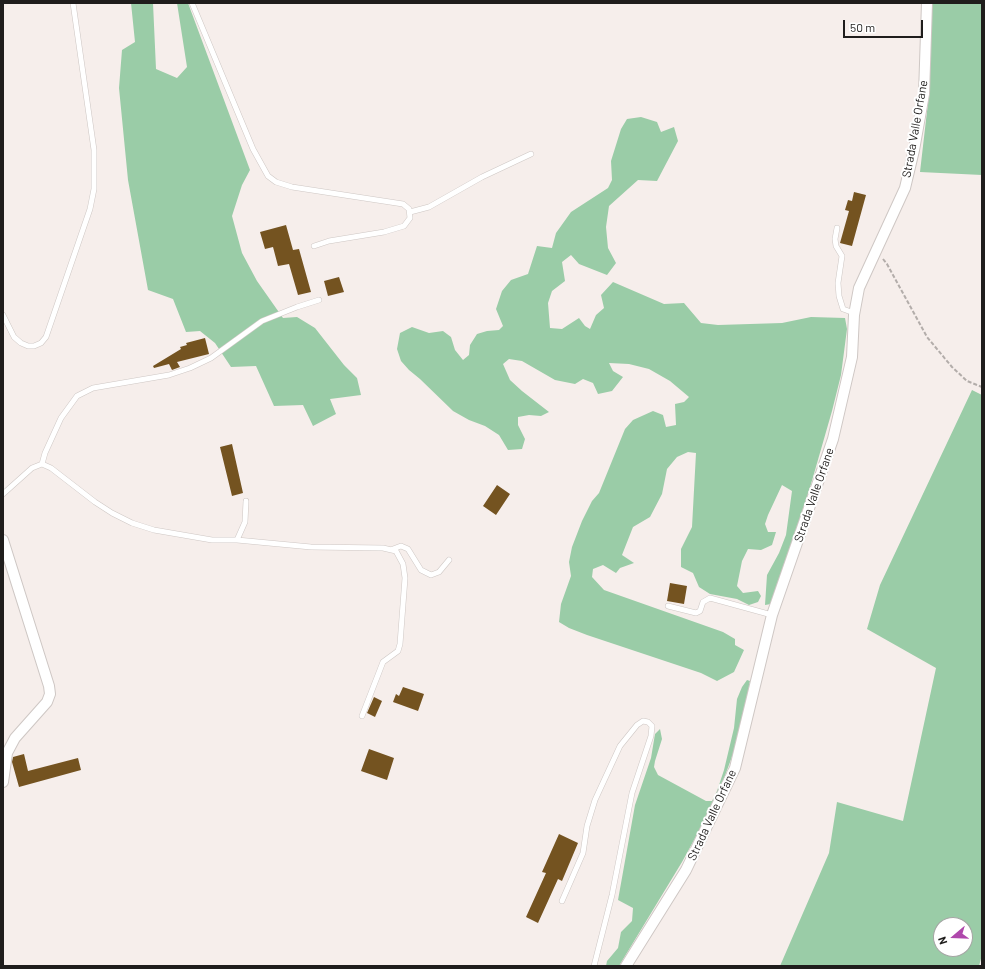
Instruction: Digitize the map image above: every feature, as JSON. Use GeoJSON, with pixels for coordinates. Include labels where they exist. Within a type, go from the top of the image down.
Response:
{"type":"FeatureCollection","features":[{"type":"Feature","properties":{"kind":"street","name":"Strada Valle Orfane"},"geometry":{"type":"LineString","coordinates":[[626,966],[686,870],[735,768],[772,615],[833,439],[852,357],[854,313],[859,288],[905,188],[914,150],[924,94],[927,3]]}},
{"type":"Feature","properties":{"kind":"street"},"geometry":{"type":"LineString","coordinates":[[3,540],[49,686],[50,694],[47,702],[15,738],[7,753],[3,782]]}},
{"type":"Feature","properties":{"kind":"lane"},"geometry":{"type":"LineString","coordinates":[[3,315],[14,337],[21,343],[28,346],[34,346],[41,343],[46,337],[90,209],[94,189],[94,150],[73,3]]}},
{"type":"Feature","properties":{"kind":"lane"},"geometry":{"type":"LineString","coordinates":[[192,3],[253,149],[268,176],[276,182],[292,187],[403,204],[407,206],[410,212],[408,222],[396,229],[329,241],[314,246]]}},
{"type":"Feature","properties":{"kind":"lane"},"geometry":{"type":"LineString","coordinates":[[410,212],[429,207],[482,177],[531,154]]}},
{"type":"Feature","properties":{"kind":"lane"},"geometry":{"type":"LineString","coordinates":[[838,228],[835,238],[836,246],[842,256],[838,283],[839,296],[843,309],[854,313]]}},
{"type":"Feature","properties":{"kind":"lane"},"geometry":{"type":"LineString","coordinates":[[3,494],[29,471],[42,464],[45,452],[61,418],[76,396],[93,388],[169,375],[190,368],[211,358],[224,347],[262,321],[319,300]]}},
{"type":"Feature","properties":{"kind":"lane"},"geometry":{"type":"LineString","coordinates":[[42,464],[56,472],[94,502],[132,523],[154,530],[185,537],[212,540],[237,540],[277,545],[394,549],[401,546],[408,549],[421,570],[431,575],[439,572],[450,560]]}},
{"type":"Feature","properties":{"kind":"lane"},"geometry":{"type":"LineString","coordinates":[[237,540],[245,522],[246,501]]}},
{"type":"Feature","properties":{"kind":"lane"},"geometry":{"type":"LineString","coordinates":[[362,716],[383,662],[398,651],[400,644],[405,578],[400,556],[394,549]]}},
{"type":"Feature","properties":{"kind":"lane"},"geometry":{"type":"LineString","coordinates":[[668,606],[696,613],[700,611],[703,602],[710,598],[772,615]]}},
{"type":"Feature","properties":{"kind":"lane"},"geometry":{"type":"LineString","coordinates":[[562,901],[583,853],[587,826],[595,800],[620,746],[637,725],[643,721],[648,722],[652,726],[651,736],[632,793],[612,895],[594,966]]}},
{"type":"Feature","properties":{"kind":"path"},"geometry":{"type":"LineString","coordinates":[[875,251],[887,264],[927,337],[952,367],[967,381],[982,387]]}},
{"type":"Feature","properties":{"kind":"green space"},"geometry":{"type":"Polygon","coordinates":[[[131,3],[153,3],[156,69],[177,78],[187,67],[177,3],[188,3],[250,170],[242,185],[232,216],[242,253],[257,281],[283,318],[297,317],[315,328],[344,365],[357,378],[361,395],[330,399],[336,414],[313,426],[303,405],[274,406],[256,366],[231,367],[215,343],[200,331],[186,332],[173,299],[148,290],[128,180],[119,88],[122,50],[135,42],[131,3]]]}},
{"type":"Feature","properties":{"kind":"green space"},"geometry":{"type":"Polygon","coordinates":[[[930,3],[982,3],[982,175],[920,172],[929,94],[930,3]]]}},
{"type":"Feature","properties":{"kind":"green space"},"geometry":{"type":"Polygon","coordinates":[[[641,117],[657,122],[661,132],[674,127],[678,141],[657,181],[638,180],[609,206],[606,227],[608,248],[616,263],[607,275],[579,264],[571,255],[562,262],[565,281],[552,291],[548,303],[550,328],[562,329],[579,318],[585,326],[590,329],[596,315],[604,308],[601,295],[613,282],[664,304],[684,303],[701,323],[718,325],[782,323],[811,317],[845,318],[847,329],[841,375],[832,411],[809,491],[771,604],[765,605],[767,575],[779,553],[786,535],[792,491],[782,485],[768,515],[765,524],[768,532],[776,532],[772,545],[761,550],[748,549],[742,561],[737,586],[743,593],[758,591],[761,596],[758,602],[749,605],[737,599],[710,594],[699,587],[693,573],[681,567],[681,549],[692,527],[696,453],[688,452],[677,457],[667,469],[662,494],[650,517],[633,527],[622,555],[634,563],[620,568],[616,573],[603,565],[593,569],[592,577],[604,590],[723,632],[735,639],[735,645],[744,650],[734,672],[717,681],[701,673],[587,635],[569,628],[559,622],[561,604],[571,576],[569,562],[572,547],[592,501],[599,493],[625,429],[633,420],[653,411],[663,415],[666,427],[676,425],[675,404],[684,402],[689,397],[670,381],[649,369],[629,364],[609,363],[613,371],[623,377],[612,391],[598,394],[593,383],[583,379],[575,384],[555,380],[522,361],[509,359],[503,364],[510,380],[549,412],[541,416],[529,415],[518,417],[518,425],[525,439],[522,449],[508,450],[499,435],[485,426],[469,420],[453,411],[409,370],[401,361],[397,349],[400,333],[412,327],[429,333],[443,331],[451,337],[455,350],[463,360],[469,355],[470,345],[477,334],[499,330],[503,326],[496,309],[502,291],[511,280],[528,274],[537,246],[552,248],[556,233],[571,212],[608,188],[612,180],[611,161],[621,129],[627,119],[641,117]]]}},
{"type":"Feature","properties":{"kind":"green space"},"geometry":{"type":"Polygon","coordinates":[[[972,390],[982,395],[982,955],[979,966],[780,966],[829,853],[837,802],[903,821],[936,668],[867,629],[880,585],[972,390]]]}},
{"type":"Feature","properties":{"kind":"green space"},"geometry":{"type":"Polygon","coordinates":[[[747,680],[750,681],[747,698],[733,754],[716,800],[682,862],[619,966],[606,966],[607,961],[618,948],[621,932],[632,921],[633,908],[618,900],[635,805],[651,758],[655,734],[660,729],[662,739],[654,767],[658,775],[706,801],[712,801],[724,770],[734,728],[737,699],[747,680]]]}},
{"type":"Feature","properties":{"kind":"building"},"geometry":{"type":"Polygon","coordinates":[[[854,192],[866,195],[852,246],[840,243],[849,211],[845,210],[848,200],[852,201],[854,192]]]}},
{"type":"Feature","properties":{"kind":"building"},"geometry":{"type":"Polygon","coordinates":[[[286,225],[293,250],[299,249],[311,292],[298,295],[289,264],[278,266],[273,247],[265,249],[260,232],[286,225]]]}},
{"type":"Feature","properties":{"kind":"building"},"geometry":{"type":"Polygon","coordinates":[[[339,277],[344,292],[328,296],[324,281],[339,277]]]}},
{"type":"Feature","properties":{"kind":"building"},"geometry":{"type":"Polygon","coordinates":[[[205,338],[209,354],[177,362],[180,367],[172,370],[169,364],[154,368],[153,366],[181,349],[180,347],[187,345],[186,343],[205,338]]]}},
{"type":"Feature","properties":{"kind":"building"},"geometry":{"type":"Polygon","coordinates":[[[232,444],[243,493],[232,496],[220,447],[232,444]]]}},
{"type":"Feature","properties":{"kind":"building"},"geometry":{"type":"Polygon","coordinates":[[[497,485],[510,494],[496,515],[483,506],[497,485]]]}},
{"type":"Feature","properties":{"kind":"building"},"geometry":{"type":"Polygon","coordinates":[[[670,583],[687,586],[684,604],[667,601],[670,583]]]}},
{"type":"Feature","properties":{"kind":"building"},"geometry":{"type":"Polygon","coordinates":[[[403,687],[424,694],[418,711],[393,702],[396,694],[399,696],[403,687]]]}},
{"type":"Feature","properties":{"kind":"building"},"geometry":{"type":"Polygon","coordinates":[[[374,697],[382,701],[375,717],[367,713],[374,697]]]}},
{"type":"Feature","properties":{"kind":"building"},"geometry":{"type":"Polygon","coordinates":[[[369,749],[394,758],[387,780],[361,771],[369,749]]]}},
{"type":"Feature","properties":{"kind":"building"},"geometry":{"type":"Polygon","coordinates":[[[24,754],[28,771],[78,758],[81,770],[19,787],[12,762],[13,757],[24,754]]]}},
{"type":"Feature","properties":{"kind":"building"},"geometry":{"type":"Polygon","coordinates":[[[559,834],[578,843],[562,881],[558,879],[538,923],[526,917],[546,873],[542,872],[559,834]]]}}]}
